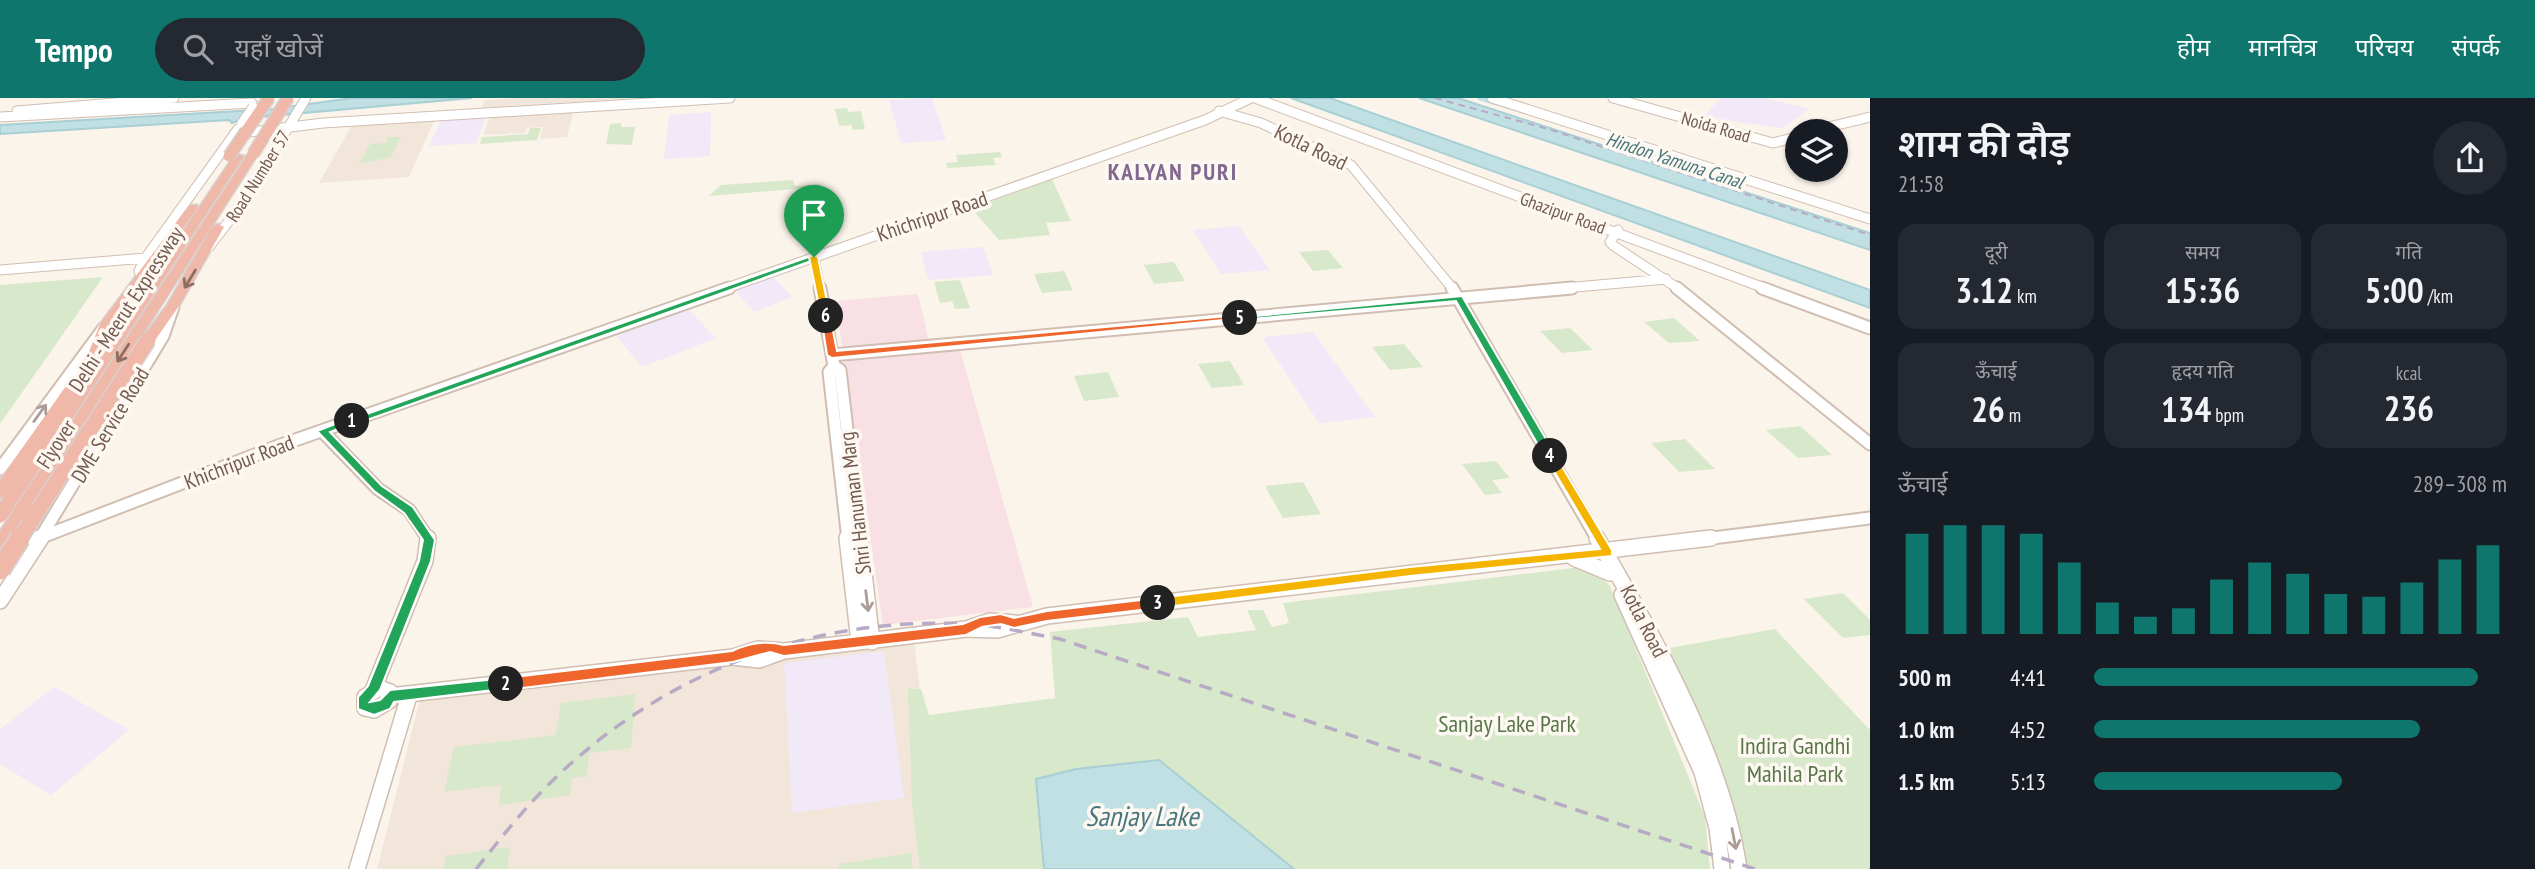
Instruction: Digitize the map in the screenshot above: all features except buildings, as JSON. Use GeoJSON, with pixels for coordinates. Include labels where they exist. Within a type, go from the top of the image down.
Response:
{"type":"FeatureCollection","features":[{"type":"Feature","properties":{"kind":"highway"},"geometry":{"type":"LineString","coordinates":[[246,155],[269,98]]}},
{"type":"Feature","properties":{"kind":"highway","name":"Delhi - Meerut Expressway"},"geometry":{"type":"LineString","coordinates":[[7,508],[246,155],[276,98]]}},
{"type":"Feature","properties":{"kind":"highway","name":"Delhi - Meerut Expressway"},"geometry":{"type":"LineString","coordinates":[[0,544],[7,508],[246,155],[288,98]]}},
{"type":"Feature","properties":{"kind":"highway"},"geometry":{"type":"LineString","coordinates":[[246,155],[305,99]]}},
{"type":"Feature","properties":{"kind":"highway","name":"Flyover"},"geometry":{"type":"LineString","coordinates":[[0,570],[148,340],[173,306],[206,251],[246,155]]}},
{"type":"Feature","properties":{"kind":"highway","name":"Flyover"},"geometry":{"type":"LineString","coordinates":[[7,508],[95,354],[107,324],[144,265],[246,155]]}},
{"type":"Feature","properties":{"kind":"main road"},"geometry":{"type":"LineString","coordinates":[[18,113],[227,98]]}},
{"type":"Feature","properties":{"kind":"main road","name":"Noida Road"},"geometry":{"type":"LineString","coordinates":[[1613,98],[1773,143],[1777,141]]}},
{"type":"Feature","properties":{"kind":"main road"},"geometry":{"type":"LineString","coordinates":[[0,114],[251,103],[282,106],[305,99]]}},
{"type":"Feature","properties":{"kind":"main road","name":"Kotla Road"},"geometry":{"type":"LineString","coordinates":[[1219,111],[1337,161],[1355,172]]}},
{"type":"Feature","properties":{"kind":"main road","name":"Khichripur Road"},"geometry":{"type":"LineString","coordinates":[[814,257],[1208,118]]}},
{"type":"Feature","properties":{"kind":"main road"},"geometry":{"type":"LineString","coordinates":[[144,265],[234,134]]}},
{"type":"Feature","properties":{"kind":"main road","name":"Kotla Road"},"geometry":{"type":"LineString","coordinates":[[1603,553],[1609,573],[1637,625],[1702,772],[1717,828],[1722,869]]}},
{"type":"Feature","properties":{"kind":"main road"},"geometry":{"type":"LineString","coordinates":[[966,629],[984,634],[1003,631],[1014,623]]}},
{"type":"Feature","properties":{"kind":"main road"},"geometry":{"type":"LineString","coordinates":[[784,651],[866,642]]}},
{"type":"Feature","properties":{"kind":"main road"},"geometry":{"type":"LineString","coordinates":[[390,696],[409,696],[733,657]]}},
{"type":"Feature","properties":{"kind":"street"},"geometry":{"type":"LineString","coordinates":[[18,113],[174,98]]}},
{"type":"Feature","properties":{"kind":"street"},"geometry":{"type":"LineString","coordinates":[[234,134],[291,122],[730,98]]}},
{"type":"Feature","properties":{"kind":"street","name":"Ghazipur Road"},"geometry":{"type":"LineString","coordinates":[[1249,98],[1617,231]]}},
{"type":"Feature","properties":{"kind":"street","name":"Khichripur Road"},"geometry":{"type":"LineString","coordinates":[[1208,118],[1249,98]]}},
{"type":"Feature","properties":{"kind":"street","name":"Ghazipur Road"},"geometry":{"type":"LineString","coordinates":[[1262,98],[1870,326]]}},
{"type":"Feature","properties":{"kind":"street"},"geometry":{"type":"LineString","coordinates":[[1492,98],[1870,219]]}},
{"type":"Feature","properties":{"kind":"street","name":"Road Number 57"},"geometry":{"type":"LineString","coordinates":[[206,251],[242,204],[305,99]]}},
{"type":"Feature","properties":{"kind":"street"},"geometry":{"type":"LineString","coordinates":[[234,134],[251,103]]}},
{"type":"Feature","properties":{"kind":"street"},"geometry":{"type":"LineString","coordinates":[[1208,118],[1238,118]]}},
{"type":"Feature","properties":{"kind":"street"},"geometry":{"type":"LineString","coordinates":[[1848,124],[1870,119]]}},
{"type":"Feature","properties":{"kind":"street"},"geometry":{"type":"LineString","coordinates":[[1848,125],[1870,119]]}},
{"type":"Feature","properties":{"kind":"street"},"geometry":{"type":"LineString","coordinates":[[1777,141],[1785,139]]}},
{"type":"Feature","properties":{"kind":"street","name":"Kotla Road"},"geometry":{"type":"LineString","coordinates":[[1355,172],[1441,272],[1655,639],[1721,791],[1734,835],[1739,869]]}},
{"type":"Feature","properties":{"kind":"street"},"geometry":{"type":"LineString","coordinates":[[1617,231],[1611,244],[1666,279],[1870,444]]}},
{"type":"Feature","properties":{"kind":"street","name":"Khichripur Road"},"geometry":{"type":"LineString","coordinates":[[0,557],[322,431],[814,257]]}},
{"type":"Feature","properties":{"kind":"street","name":"Shri Hanuman Marg"},"geometry":{"type":"LineString","coordinates":[[814,257],[833,360],[828,372],[866,642]]}},
{"type":"Feature","properties":{"kind":"street"},"geometry":{"type":"LineString","coordinates":[[0,270],[144,265]]}},
{"type":"Feature","properties":{"kind":"street"},"geometry":{"type":"LineString","coordinates":[[0,276],[144,265]]}},
{"type":"Feature","properties":{"kind":"street"},"geometry":{"type":"LineString","coordinates":[[833,360],[1666,279]]}},
{"type":"Feature","properties":{"kind":"street","name":"DME Service Road"},"geometry":{"type":"LineString","coordinates":[[0,601],[163,336],[173,306]]}},
{"type":"Feature","properties":{"kind":"street"},"geometry":{"type":"LineString","coordinates":[[0,469],[107,324]]}},
{"type":"Feature","properties":{"kind":"street"},"geometry":{"type":"LineString","coordinates":[[322,431],[378,489],[409,510],[429,540],[425,561],[373,690],[363,701],[365,708],[380,708],[390,696]]}},
{"type":"Feature","properties":{"kind":"street"},"geometry":{"type":"LineString","coordinates":[[7,508],[48,506],[65,498]]}},
{"type":"Feature","properties":{"kind":"street"},"geometry":{"type":"LineString","coordinates":[[1014,623],[1047,616],[1410,572],[1603,553],[1870,518]]}},
{"type":"Feature","properties":{"kind":"street","name":"Khichripur Road"},"geometry":{"type":"LineString","coordinates":[[0,550],[36,542]]}},
{"type":"Feature","properties":{"kind":"street"},"geometry":{"type":"LineString","coordinates":[[1572,556],[1609,573]]}},
{"type":"Feature","properties":{"kind":"street"},"geometry":{"type":"LineString","coordinates":[[866,642],[966,629]]}},
{"type":"Feature","properties":{"kind":"street"},"geometry":{"type":"LineString","coordinates":[[733,657],[749,662],[770,659],[784,651]]}},
{"type":"Feature","properties":{"kind":"street"},"geometry":{"type":"LineString","coordinates":[[357,869],[409,696]]}},
{"type":"Feature","properties":{"kind":"shaded area"},"geometry":{"type":"Polygon","coordinates":[[[634,98],[482,108],[484,100],[634,98]]]}},
{"type":"Feature","properties":{"kind":"shaded area"},"geometry":{"type":"Polygon","coordinates":[[[932,98],[946,140],[901,143],[889,100],[932,98]]]}},
{"type":"Feature","properties":{"kind":"shaded area"},"geometry":{"type":"Polygon","coordinates":[[[1721,98],[1765,98],[1810,109],[1795,119],[1785,119],[1785,126],[1782,128],[1703,117],[1721,98]]]}},
{"type":"Feature","properties":{"kind":"shaded area"},"geometry":{"type":"Polygon","coordinates":[[[574,110],[567,137],[540,139],[543,127],[527,128],[525,133],[483,135],[491,115],[574,110]]]}},
{"type":"Feature","properties":{"kind":"shaded area"},"geometry":{"type":"Polygon","coordinates":[[[711,112],[710,156],[664,159],[669,115],[711,112]]]}},
{"type":"Feature","properties":{"kind":"shaded area"},"geometry":{"type":"Polygon","coordinates":[[[487,115],[476,143],[429,146],[442,118],[487,115]]]}},
{"type":"Feature","properties":{"kind":"shaded area"},"geometry":{"type":"Polygon","coordinates":[[[435,119],[409,177],[319,183],[352,125],[435,119]]]}},
{"type":"Feature","properties":{"kind":"shaded area"},"geometry":{"type":"Polygon","coordinates":[[[1239,226],[1270,270],[1221,274],[1193,230],[1239,226]]]}},
{"type":"Feature","properties":{"kind":"shaded area"},"geometry":{"type":"Polygon","coordinates":[[[983,247],[993,275],[928,280],[921,252],[983,247]]]}},
{"type":"Feature","properties":{"kind":"shaded area"},"geometry":{"type":"Polygon","coordinates":[[[771,274],[792,297],[754,312],[733,289],[771,274]]]}},
{"type":"Feature","properties":{"kind":"shaded area"},"geometry":{"type":"Polygon","coordinates":[[[918,294],[929,341],[842,348],[836,301],[918,294]]]}},
{"type":"Feature","properties":{"kind":"shaded area"},"geometry":{"type":"Polygon","coordinates":[[[685,306],[716,338],[642,367],[613,332],[685,306]]]}},
{"type":"Feature","properties":{"kind":"shaded area"},"geometry":{"type":"Polygon","coordinates":[[[1313,332],[1375,417],[1319,423],[1262,337],[1313,332]]]}},
{"type":"Feature","properties":{"kind":"shaded area"},"geometry":{"type":"Polygon","coordinates":[[[959,346],[1033,607],[883,625],[843,357],[959,346]]]}},
{"type":"Feature","properties":{"kind":"shaded area"},"geometry":{"type":"Polygon","coordinates":[[[914,642],[942,869],[377,869],[420,699],[914,642]]]}},
{"type":"Feature","properties":{"kind":"shaded area"},"geometry":{"type":"Polygon","coordinates":[[[884,651],[904,798],[792,813],[784,663],[884,651]]]}},
{"type":"Feature","properties":{"kind":"shaded area"},"geometry":{"type":"Polygon","coordinates":[[[54,687],[129,730],[51,795],[0,764],[0,729],[54,687]]]}},
{"type":"Feature","properties":{"kind":"green space"},"geometry":{"type":"Polygon","coordinates":[[[847,108],[848,112],[861,111],[865,129],[853,130],[851,125],[839,126],[835,109],[847,108]]]}},
{"type":"Feature","properties":{"kind":"green space"},"geometry":{"type":"Polygon","coordinates":[[[621,123],[621,127],[635,127],[632,145],[606,144],[610,124],[621,123]]]}},
{"type":"Feature","properties":{"kind":"green space"},"geometry":{"type":"Polygon","coordinates":[[[530,128],[541,128],[537,140],[480,144],[482,137],[528,134],[530,128]]]}},
{"type":"Feature","properties":{"kind":"green space"},"geometry":{"type":"Polygon","coordinates":[[[388,137],[401,137],[391,157],[359,164],[370,144],[386,143],[388,137]]]}},
{"type":"Feature","properties":{"kind":"green space"},"geometry":{"type":"Polygon","coordinates":[[[1000,152],[1002,157],[993,158],[996,165],[948,168],[946,163],[958,162],[956,155],[1000,152]]]}},
{"type":"Feature","properties":{"kind":"green space"},"geometry":{"type":"Polygon","coordinates":[[[1052,179],[1071,221],[1046,223],[1050,235],[999,240],[971,208],[1052,179]]]}},
{"type":"Feature","properties":{"kind":"green space"},"geometry":{"type":"Polygon","coordinates":[[[793,180],[795,186],[819,184],[819,187],[709,196],[721,185],[793,180]]]}},
{"type":"Feature","properties":{"kind":"green space"},"geometry":{"type":"Polygon","coordinates":[[[1328,250],[1343,268],[1313,271],[1299,252],[1328,250]]]}},
{"type":"Feature","properties":{"kind":"green space"},"geometry":{"type":"Polygon","coordinates":[[[1174,262],[1185,281],[1154,284],[1144,265],[1174,262]]]}},
{"type":"Feature","properties":{"kind":"green space"},"geometry":{"type":"Polygon","coordinates":[[[1064,271],[1073,290],[1042,293],[1034,274],[1064,271]]]}},
{"type":"Feature","properties":{"kind":"green space"},"geometry":{"type":"Polygon","coordinates":[[[103,277],[0,424],[0,285],[103,277]]]}},
{"type":"Feature","properties":{"kind":"green space"},"geometry":{"type":"Polygon","coordinates":[[[960,280],[970,308],[955,309],[952,301],[940,303],[934,282],[960,280]]]}},
{"type":"Feature","properties":{"kind":"green space"},"geometry":{"type":"Polygon","coordinates":[[[1674,318],[1700,341],[1669,343],[1644,322],[1674,318]]]}},
{"type":"Feature","properties":{"kind":"green space"},"geometry":{"type":"Polygon","coordinates":[[[1570,328],[1593,350],[1562,353],[1540,331],[1570,328]]]}},
{"type":"Feature","properties":{"kind":"green space"},"geometry":{"type":"Polygon","coordinates":[[[1404,344],[1423,367],[1390,370],[1372,347],[1404,344]]]}},
{"type":"Feature","properties":{"kind":"green space"},"geometry":{"type":"Polygon","coordinates":[[[1230,361],[1244,385],[1212,388],[1198,364],[1230,361]]]}},
{"type":"Feature","properties":{"kind":"green space"},"geometry":{"type":"Polygon","coordinates":[[[1108,372],[1119,397],[1084,401],[1074,376],[1108,372]]]}},
{"type":"Feature","properties":{"kind":"green space"},"geometry":{"type":"Polygon","coordinates":[[[1800,426],[1832,455],[1798,458],[1766,430],[1800,426]]]}},
{"type":"Feature","properties":{"kind":"green space"},"geometry":{"type":"Polygon","coordinates":[[[1685,439],[1715,469],[1679,472],[1651,443],[1685,439]]]}},
{"type":"Feature","properties":{"kind":"green space"},"geometry":{"type":"Polygon","coordinates":[[[1496,461],[1510,478],[1492,480],[1502,493],[1485,495],[1462,464],[1496,461]]]}},
{"type":"Feature","properties":{"kind":"green space"},"geometry":{"type":"Polygon","coordinates":[[[1303,482],[1321,514],[1283,518],[1265,486],[1303,482]]]}},
{"type":"Feature","properties":{"kind":"green space","name":"Sanjay Lake Park"},"geometry":{"type":"Polygon","coordinates":[[[1590,566],[1610,586],[1705,817],[1710,869],[920,869],[912,802],[908,689],[921,689],[929,715],[1055,698],[1050,632],[1188,617],[1198,637],[1256,630],[1247,610],[1263,610],[1272,627],[1289,623],[1283,603],[1590,566]]]}},
{"type":"Feature","properties":{"kind":"green space"},"geometry":{"type":"Polygon","coordinates":[[[1843,593],[1870,620],[1870,635],[1843,638],[1804,599],[1843,593]]]}},
{"type":"Feature","properties":{"kind":"green space","name":"Indira Gandhi Mahila Park"},"geometry":{"type":"Polygon","coordinates":[[[1775,629],[1870,730],[1870,869],[1745,869],[1725,784],[1669,648],[1775,629]]]}},
{"type":"Feature","properties":{"kind":"green space"},"geometry":{"type":"Polygon","coordinates":[[[635,694],[631,748],[589,753],[587,776],[572,778],[570,795],[499,805],[501,785],[444,792],[454,747],[556,735],[561,703],[635,694]]]}},
{"type":"Feature","properties":{"kind":"green space"},"geometry":{"type":"Polygon","coordinates":[[[510,847],[507,869],[443,869],[446,856],[510,847]]]}},
{"type":"Feature","properties":{"kind":"green space"},"geometry":{"type":"Polygon","coordinates":[[[911,853],[913,869],[839,869],[839,864],[911,853]]]}},
{"type":"Feature","properties":{"kind":"water"},"geometry":{"type":"Polygon","coordinates":[[[352,98],[472,98],[247,118],[232,123],[229,120],[0,134],[0,125],[273,109],[352,98]]]}},
{"type":"Feature","properties":{"kind":"water"},"geometry":{"type":"Polygon","coordinates":[[[1291,98],[1330,98],[1870,290],[1870,308],[1291,98]]]}},
{"type":"Feature","properties":{"kind":"water"},"geometry":{"type":"Polygon","coordinates":[[[1419,98],[1458,98],[1870,233],[1870,250],[1419,98]]]}},
{"type":"Feature","properties":{"kind":"water","name":"Sanjay Lake"},"geometry":{"type":"Polygon","coordinates":[[[1159,760],[1294,869],[1044,869],[1036,779],[1076,769],[1159,760]]]}},
{"type":"Feature","properties":{"kind":"waterway","name":"Hindon Yamuna Canal"},"geometry":{"type":"LineString","coordinates":[[1480,98],[1497,103]]}},
{"type":"Feature","properties":{"kind":"tunnel"},"geometry":{"type":"LineString","coordinates":[[244,99],[254,98]]}},
{"type":"Feature","properties":{"kind":"railway"},"geometry":{"type":"LineString","coordinates":[[1435,98],[1548,129],[1870,235]]}},
{"type":"Feature","properties":{"kind":"railway"},"geometry":{"type":"LineString","coordinates":[[476,869],[530,804],[575,760],[624,722],[676,690],[731,664],[788,644],[848,631],[909,624],[971,624],[1060,639],[1755,869]]}},
{"type":"Feature","properties":{"kind":"district","name":"KALYAN PURI"},"geometry":{"type":"Point","coordinates":[1173,171]}},
{"type":"Feature","properties":{"kind":"route"},"geometry":{"type":"LineString","coordinates":[[814,257],[832,355],[1458,298],[1608,553],[1410,572],[1047,616],[1014,623],[1001,619],[980,622],[966,629],[872,642],[784,651],[770,647],[748,650],[733,657],[409,696],[390,696],[380,708],[365,708],[363,701],[373,690],[425,561],[429,540],[409,510],[378,489],[337,443],[322,431],[814,257]]}}]}
